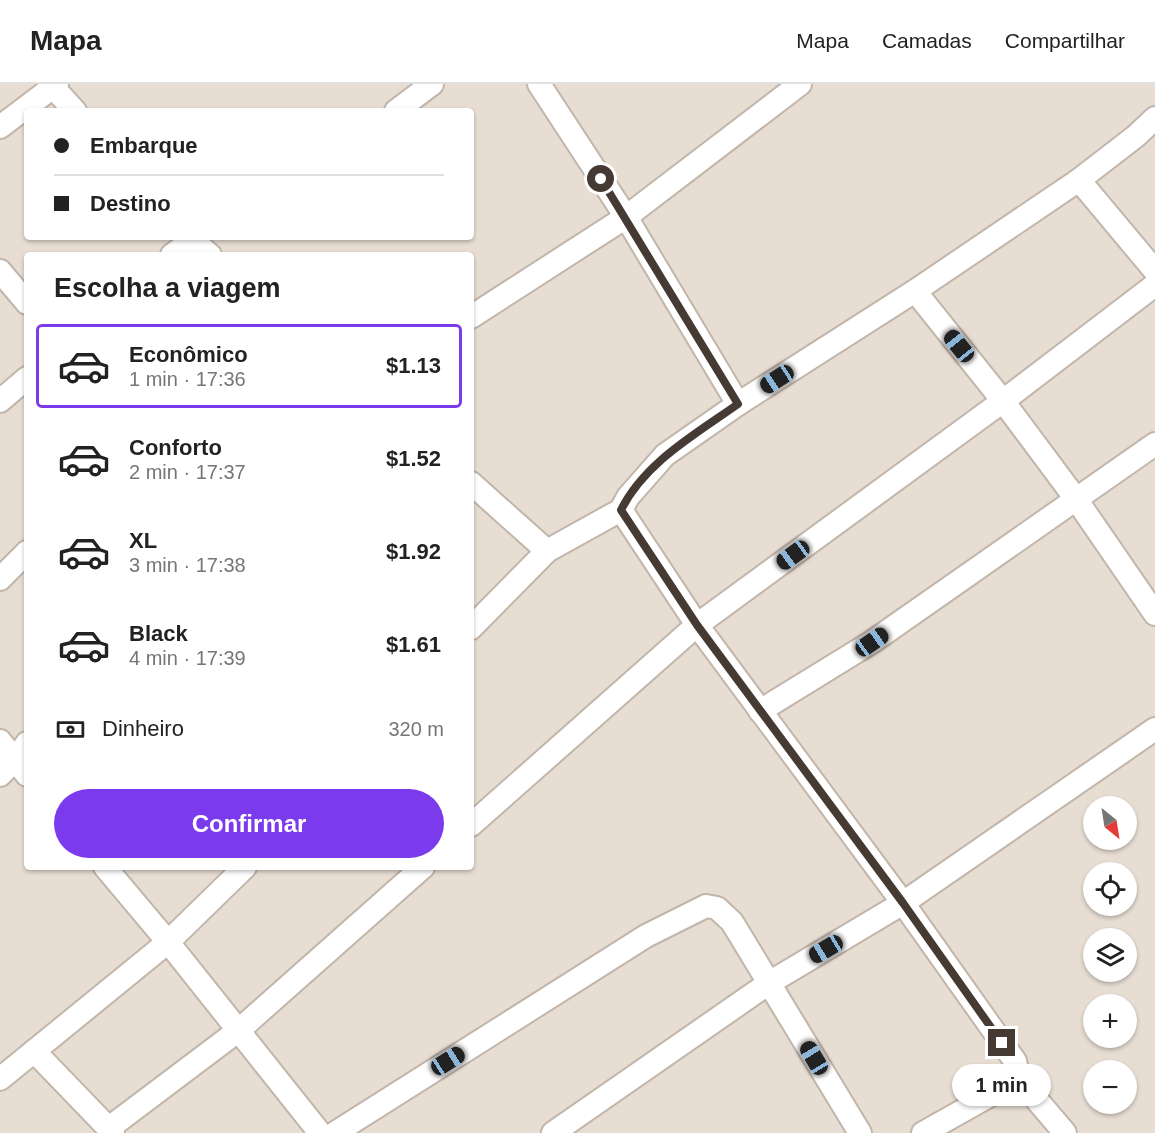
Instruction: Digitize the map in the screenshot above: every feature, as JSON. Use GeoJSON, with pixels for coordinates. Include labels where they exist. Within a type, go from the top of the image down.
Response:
{"type":"FeatureCollection","features":[{"type":"Feature","properties":{"kind":"street"},"geometry":{"type":"LineString","coordinates":[[400,108],[432,84]]}},
{"type":"Feature","properties":{"kind":"street"},"geometry":{"type":"LineString","coordinates":[[539,84],[626,217],[738,404]]}},
{"type":"Feature","properties":{"kind":"street"},"geometry":{"type":"LineString","coordinates":[[474,315],[626,217],[800,84]]}},
{"type":"Feature","properties":{"kind":"street"},"geometry":{"type":"LineString","coordinates":[[0,127],[53,85],[72,108]]}},
{"type":"Feature","properties":{"kind":"street"},"geometry":{"type":"LineString","coordinates":[[474,625],[547,551],[621,510],[628,497],[665,455],[738,404],[915,291],[1079,180],[1155,118]]}},
{"type":"Feature","properties":{"kind":"street"},"geometry":{"type":"LineString","coordinates":[[1079,180],[1155,271]]}},
{"type":"Feature","properties":{"kind":"street"},"geometry":{"type":"LineString","coordinates":[[176,252],[190,240]]}},
{"type":"Feature","properties":{"kind":"street"},"geometry":{"type":"LineString","coordinates":[[194,240],[207,252]]}},
{"type":"Feature","properties":{"kind":"street"},"geometry":{"type":"LineString","coordinates":[[0,271],[24,299]]}},
{"type":"Feature","properties":{"kind":"street"},"geometry":{"type":"LineString","coordinates":[[474,822],[697,625],[1004,401],[1155,285]]}},
{"type":"Feature","properties":{"kind":"street"},"geometry":{"type":"LineString","coordinates":[[915,291],[1004,401],[1076,499],[1155,614]]}},
{"type":"Feature","properties":{"kind":"street"},"geometry":{"type":"LineString","coordinates":[[0,401],[24,381]]}},
{"type":"Feature","properties":{"kind":"street"},"geometry":{"type":"LineString","coordinates":[[760,711],[872,642],[1155,444]]}},
{"type":"Feature","properties":{"kind":"street"},"geometry":{"type":"LineString","coordinates":[[474,486],[547,551]]}},
{"type":"Feature","properties":{"kind":"street"},"geometry":{"type":"LineString","coordinates":[[621,510],[697,625],[903,903],[1015,1061],[1018,1079],[1065,1133]]}},
{"type":"Feature","properties":{"kind":"street"},"geometry":{"type":"LineString","coordinates":[[0,579],[24,555]]}},
{"type":"Feature","properties":{"kind":"street"},"geometry":{"type":"LineString","coordinates":[[553,1133],[769,983],[903,903],[1155,729]]}},
{"type":"Feature","properties":{"kind":"street"},"geometry":{"type":"LineString","coordinates":[[0,741],[17,763]]}},
{"type":"Feature","properties":{"kind":"street"},"geometry":{"type":"LineString","coordinates":[[108,870],[320,1133]]}},
{"type":"Feature","properties":{"kind":"street"},"geometry":{"type":"LineString","coordinates":[[0,1079],[168,942],[242,870]]}},
{"type":"Feature","properties":{"kind":"street"},"geometry":{"type":"LineString","coordinates":[[34,1051],[111,1131],[239,1030],[420,870]]}},
{"type":"Feature","properties":{"kind":"street"},"geometry":{"type":"LineString","coordinates":[[335,1133],[646,936],[706,906],[717,908],[732,922],[860,1133]]}},
{"type":"Feature","properties":{"kind":"street"},"geometry":{"type":"LineString","coordinates":[[922,1133],[1018,1079]]}},
{"type":"Feature","properties":{"kind":"shaded area"},"geometry":{"type":"Polygon","coordinates":[[[0,84],[1155,84],[1155,1133],[0,1133],[0,84]]]}},
{"type":"Feature","properties":{"kind":"route"},"geometry":{"type":"LineString","coordinates":[[601,179],[738,404],[665,455],[628,497],[621,510],[697,625],[903,903],[1002,1043]]}}]}
